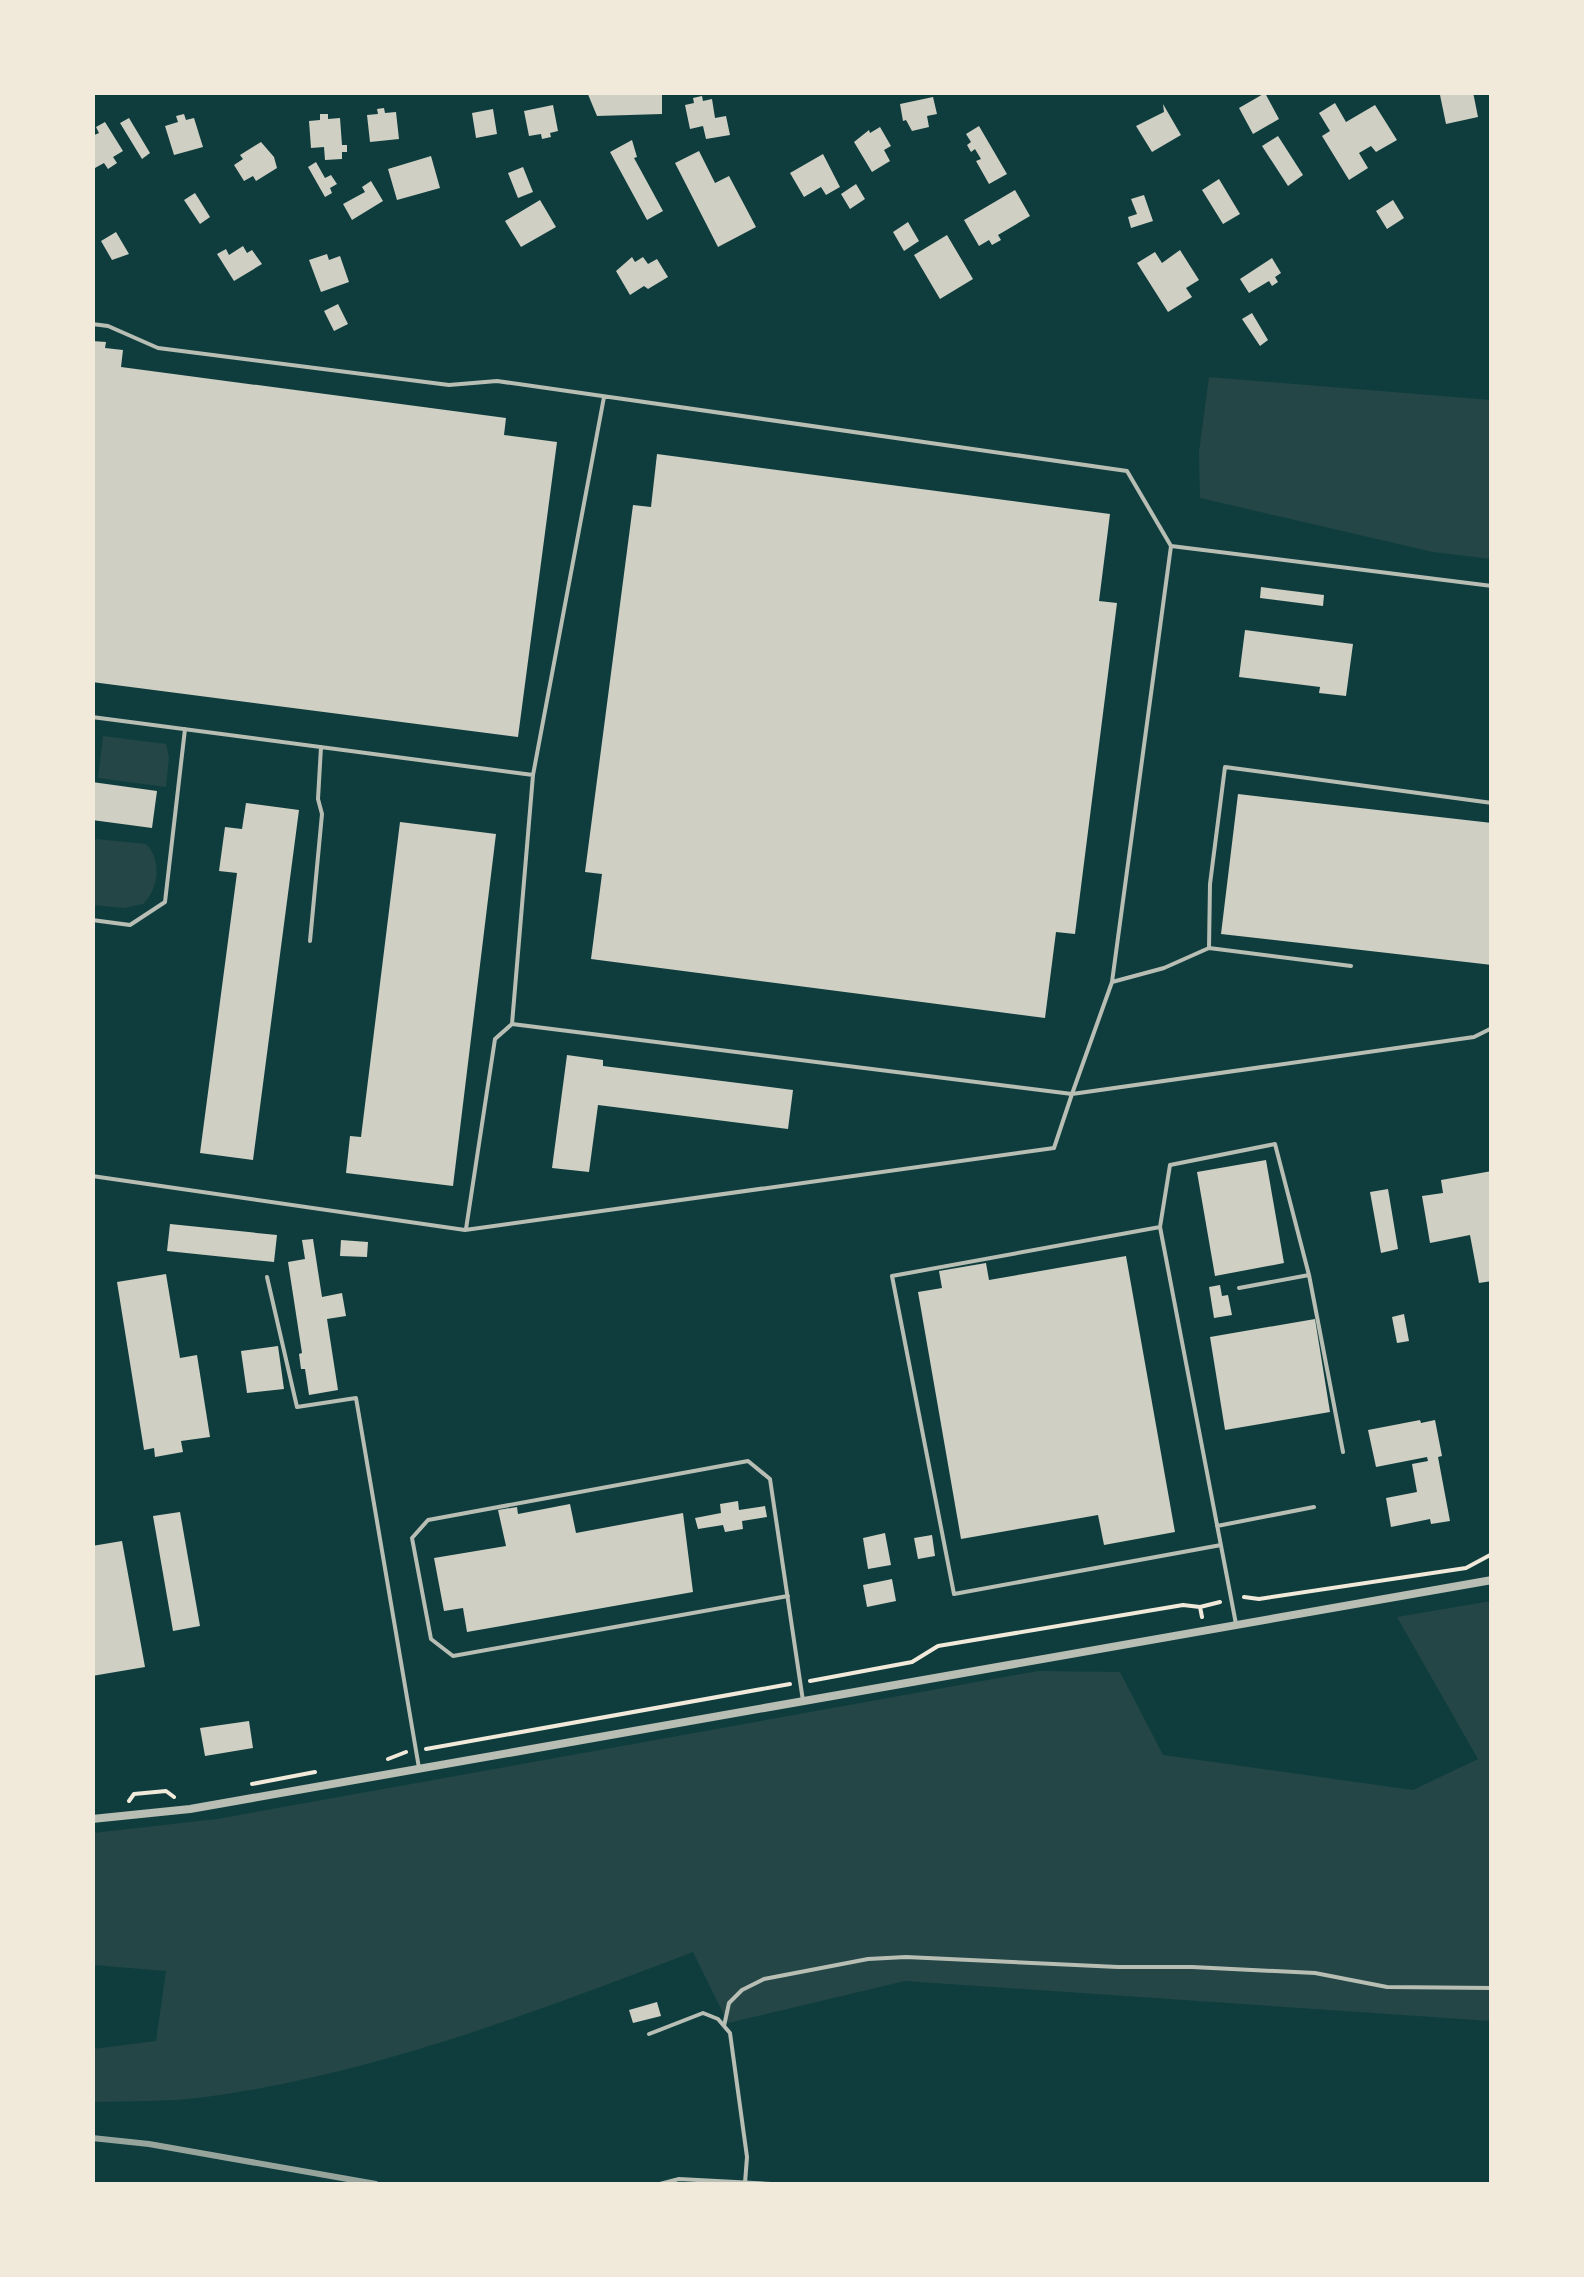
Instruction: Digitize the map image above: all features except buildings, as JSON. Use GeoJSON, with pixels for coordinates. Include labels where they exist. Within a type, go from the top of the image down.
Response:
{"type":"FeatureCollection","features":[{"type":"Feature","properties":{"kind":"street"},"geometry":{"type":"LineString","coordinates":[[92,1819],[190,1809],[1492,1580]]}},
{"type":"Feature","properties":{"kind":"lane"},"geometry":{"type":"LineString","coordinates":[[92,324],[108,326],[158,348],[449,385],[497,381],[1126,471],[1171,546],[1112,982],[1054,1148],[466,1230],[92,1176]]}},
{"type":"Feature","properties":{"kind":"lane"},"geometry":{"type":"LineString","coordinates":[[466,1230],[495,1039],[512,1024],[533,775],[604,397]]}},
{"type":"Feature","properties":{"kind":"lane"},"geometry":{"type":"LineString","coordinates":[[1171,546],[1492,586]]}},
{"type":"Feature","properties":{"kind":"lane"},"geometry":{"type":"LineString","coordinates":[[92,716],[533,775]]}},
{"type":"Feature","properties":{"kind":"lane"},"geometry":{"type":"LineString","coordinates":[[92,920],[130,925],[165,902],[185,729]]}},
{"type":"Feature","properties":{"kind":"lane"},"geometry":{"type":"LineString","coordinates":[[310,940],[322,814],[318,799],[321,747]]}},
{"type":"Feature","properties":{"kind":"lane"},"geometry":{"type":"LineString","coordinates":[[1208,948],[1210,884],[1225,767],[1492,803]]}},
{"type":"Feature","properties":{"kind":"lane"},"geometry":{"type":"LineString","coordinates":[[1112,982],[1164,968],[1208,948],[1351,966]]}},
{"type":"Feature","properties":{"kind":"lane"},"geometry":{"type":"LineString","coordinates":[[512,1024],[1072,1094],[1474,1037],[1492,1028]]}},
{"type":"Feature","properties":{"kind":"lane"},"geometry":{"type":"LineString","coordinates":[[1236,1624],[1160,1227],[1170,1164],[1275,1144],[1308,1275],[1343,1452]]}},
{"type":"Feature","properties":{"kind":"lane"},"geometry":{"type":"LineString","coordinates":[[1160,1227],[892,1276],[954,1594],[1220,1544]]}},
{"type":"Feature","properties":{"kind":"lane"},"geometry":{"type":"LineString","coordinates":[[1239,1288],[1308,1275]]}},
{"type":"Feature","properties":{"kind":"lane"},"geometry":{"type":"LineString","coordinates":[[267,1277],[297,1407],[356,1398],[419,1768]]}},
{"type":"Feature","properties":{"kind":"lane"},"geometry":{"type":"LineString","coordinates":[[788,1596],[453,1656],[431,1639],[412,1538],[428,1520],[748,1460],[770,1480],[788,1596],[801,1682],[803,1700]]}},
{"type":"Feature","properties":{"kind":"lane"},"geometry":{"type":"LineString","coordinates":[[1217,1526],[1314,1507]]}},
{"type":"Feature","properties":{"kind":"lane"},"geometry":{"type":"LineString","coordinates":[[724,2026],[729,2003],[742,1990],[764,1979],[906,1957],[1315,1973],[1386,1987],[1492,1988]]}},
{"type":"Feature","properties":{"kind":"lane"},"geometry":{"type":"LineString","coordinates":[[649,2034],[703,2013],[718,2018],[730,2033],[747,2157],[745,2183]]}},
{"type":"Feature","properties":{"kind":"lane"},"geometry":{"type":"LineString","coordinates":[[660,2184],[679,2179],[771,2184]]}},
{"type":"Feature","properties":{"kind":"path"},"geometry":{"type":"LineString","coordinates":[[385,1761],[396,1754],[912,1662],[938,1646],[1183,1606],[1359,1586],[1466,1568],[1492,1554]]}},
{"type":"Feature","properties":{"kind":"path"},"geometry":{"type":"LineString","coordinates":[[1200,1607],[1202,1620]]}},
{"type":"Feature","properties":{"kind":"path"},"geometry":{"type":"LineString","coordinates":[[247,1786],[311,1771],[326,1773]]}},
{"type":"Feature","properties":{"kind":"path"},"geometry":{"type":"LineString","coordinates":[[120,1804],[131,1800],[134,1794],[166,1791],[178,1798]]}},
{"type":"Feature","properties":{"kind":"shaded area"},"geometry":{"type":"Polygon","coordinates":[[[1209,377],[1491,400],[1491,559],[1433,552],[1200,498],[1199,452],[1209,377]]]}},
{"type":"Feature","properties":{"kind":"shaded area"},"geometry":{"type":"Polygon","coordinates":[[[103,736],[166,744],[166,787],[98,778],[103,736]]]}},
{"type":"Feature","properties":{"kind":"shaded area"},"geometry":{"type":"Polygon","coordinates":[[[96,839],[146,844],[155,858],[156,874],[143,904],[124,908],[93,905],[96,839]]]}},
{"type":"Feature","properties":{"kind":"shaded area"},"geometry":{"type":"Polygon","coordinates":[[[1491,1601],[1491,2021],[905,1981],[728,2023],[693,1952],[514,2018],[331,2073],[206,2097],[93,2102],[93,2049],[156,2041],[166,1971],[93,1965],[93,1833],[217,1819],[1038,1671],[1120,1672],[1163,1755],[1413,1790],[1478,1759],[1397,1617],[1491,1601]]]}},
{"type":"Feature","properties":{"kind":"railway"},"geometry":{"type":"LineString","coordinates":[[92,2138],[149,2144],[376,2184]]}}]}
